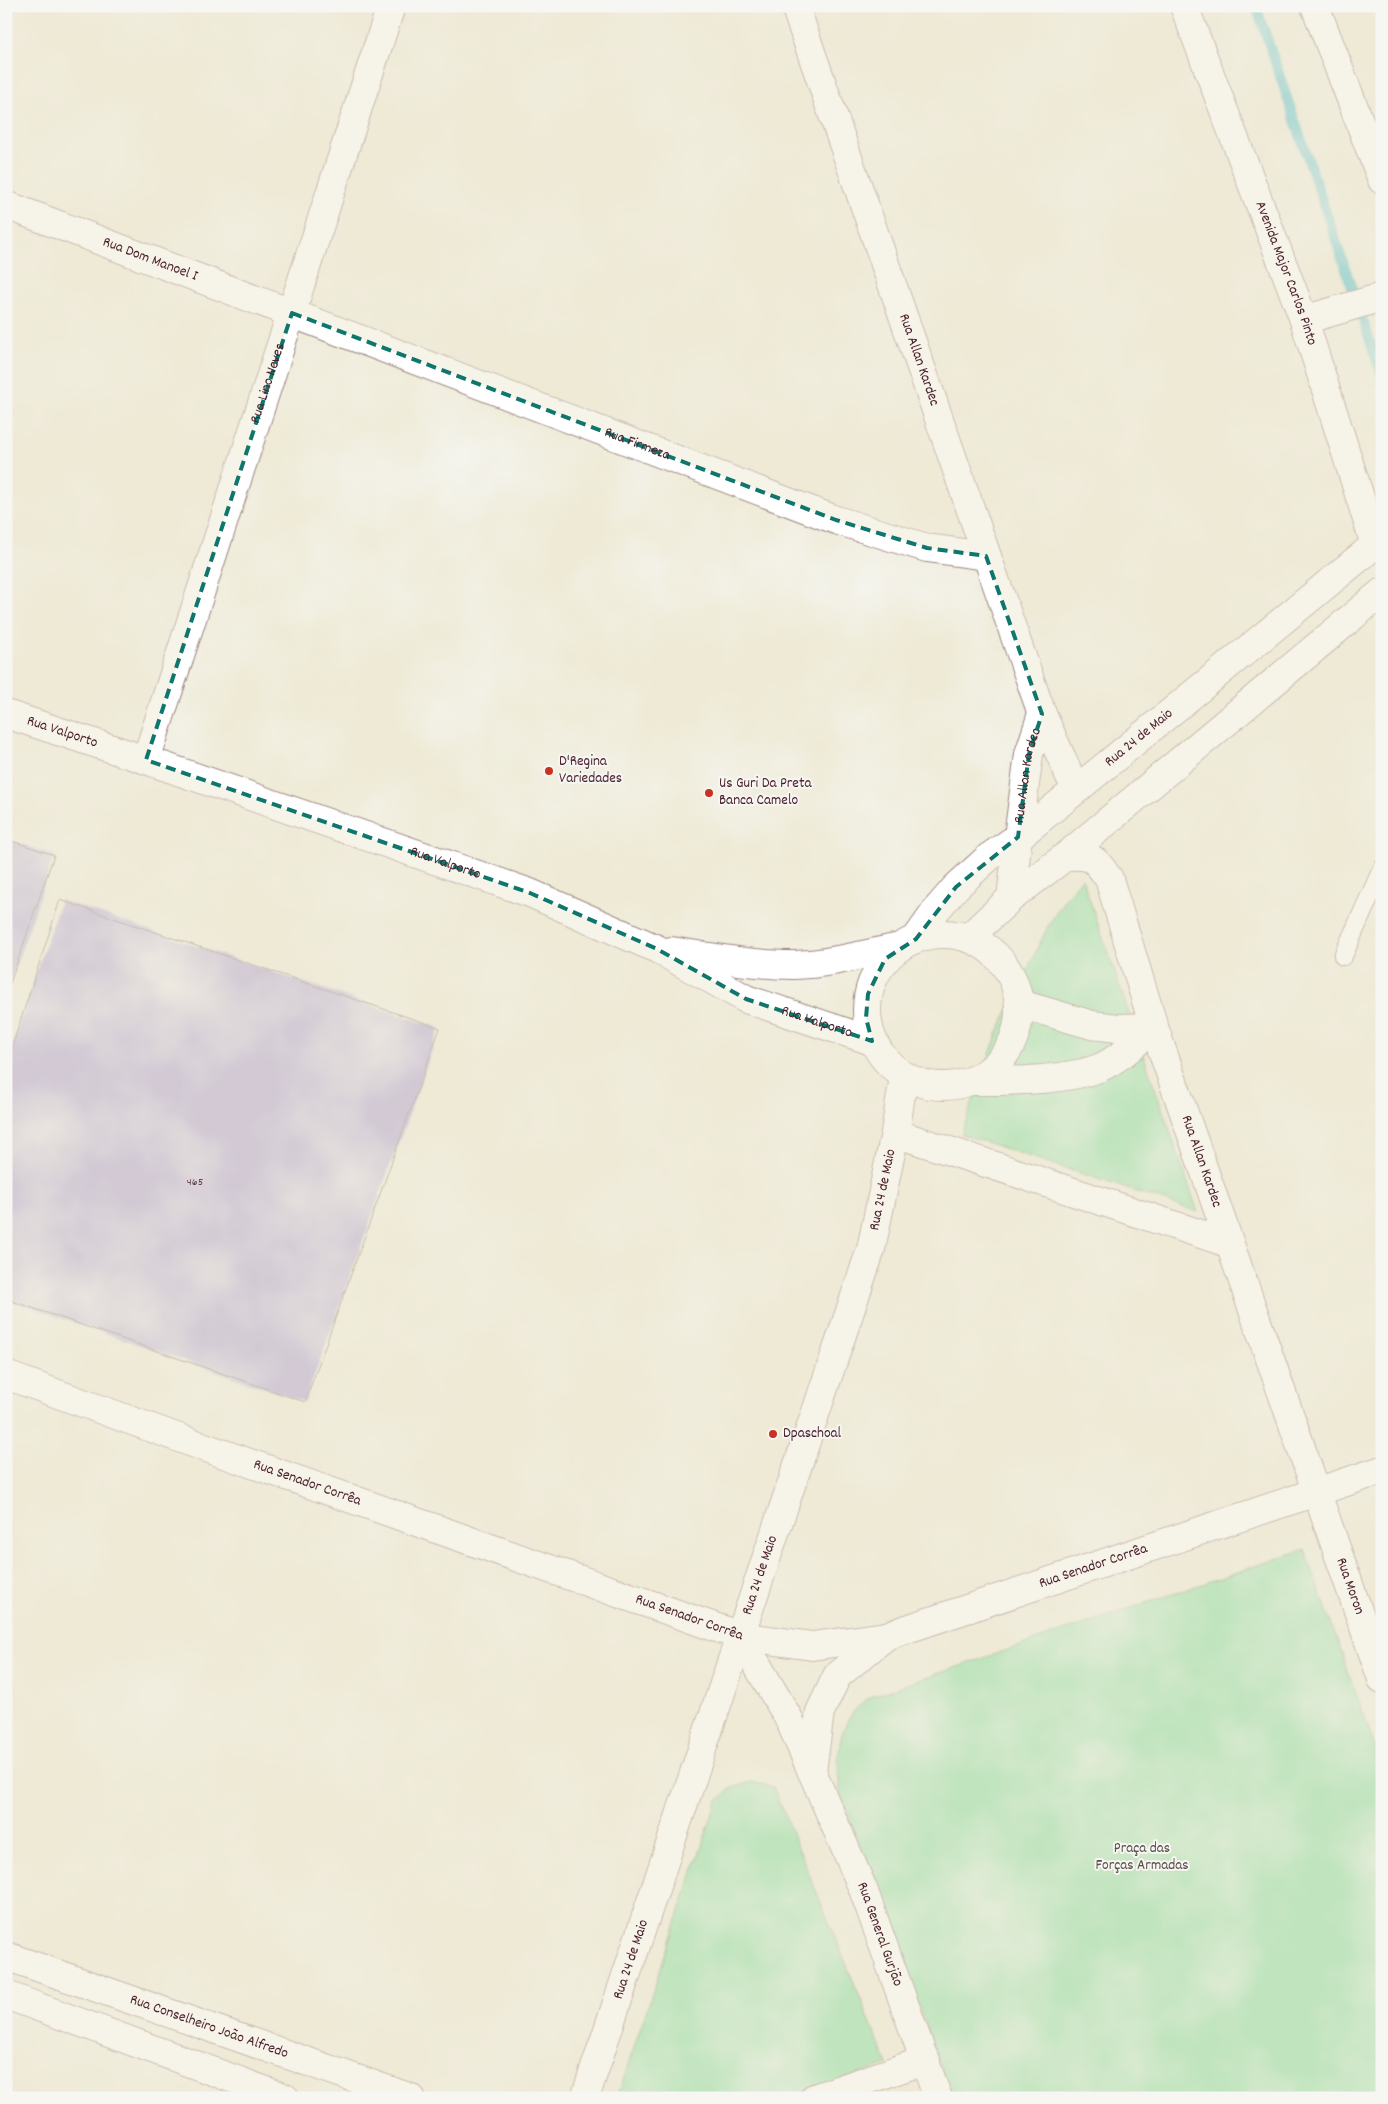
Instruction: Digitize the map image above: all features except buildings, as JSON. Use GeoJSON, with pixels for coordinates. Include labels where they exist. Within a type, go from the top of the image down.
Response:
{"type":"FeatureCollection","features":[{"type":"Feature","properties":{"kind":"street","name":"Rua Lino Neves"},"geometry":{"type":"LineString","coordinates":[[146,760],[391,6]]}},
{"type":"Feature","properties":{"kind":"street","name":"Rua Allan Kardec"},"geometry":{"type":"LineString","coordinates":[[795,6],[1042,714],[1076,790]]}},
{"type":"Feature","properties":{"kind":"street","name":"Avenida Major Carlos Pinto"},"geometry":{"type":"LineString","coordinates":[[1184,6],[1316,316],[1378,542]]}},
{"type":"Feature","properties":{"kind":"street"},"geometry":{"type":"LineString","coordinates":[[1315,6],[1382,180]]}},
{"type":"Feature","properties":{"kind":"street","name":"Rua Dom Manoel I"},"geometry":{"type":"LineString","coordinates":[[6,206],[292,313]]}},
{"type":"Feature","properties":{"kind":"street"},"geometry":{"type":"LineString","coordinates":[[1316,316],[1382,297]]}},
{"type":"Feature","properties":{"kind":"street","name":"Rua Firmeza"},"geometry":{"type":"LineString","coordinates":[[292,313],[836,520],[927,548],[986,556]]}},
{"type":"Feature","properties":{"kind":"street","name":"Rua 24 de Maio"},"geometry":{"type":"LineString","coordinates":[[657,949],[729,960],[794,965],[848,958],[908,943],[933,934],[950,934],[968,938],[983,945],[1002,960],[1014,981],[1020,1004],[1018,1028],[1009,1050],[994,1069],[974,1081],[950,1087],[926,1086],[904,1076],[885,1061],[872,1041],[866,1018],[868,994],[874,976],[885,959],[908,943],[956,887],[989,857],[1076,790],[1378,542]]}},
{"type":"Feature","properties":{"kind":"street"},"geometry":{"type":"LineString","coordinates":[[968,938],[1011,898],[1066,856],[1382,592]]}},
{"type":"Feature","properties":{"kind":"street","name":"Rua Valporto"},"geometry":{"type":"LineString","coordinates":[[6,714],[146,760],[530,893],[657,949],[746,998],[872,1041]]}},
{"type":"Feature","properties":{"kind":"street","name":"Rua Allan Kardec"},"geometry":{"type":"LineString","coordinates":[[1011,898],[1029,754],[1042,714]]}},
{"type":"Feature","properties":{"kind":"street","name":"Rua Allan Kardec"},"geometry":{"type":"LineString","coordinates":[[1066,856],[1087,855],[1099,864],[1108,879],[1154,1027],[1317,1493]]}},
{"type":"Feature","properties":{"kind":"street"},"geometry":{"type":"LineString","coordinates":[[1020,1004],[1092,1025],[1118,1028],[1154,1027]]}},
{"type":"Feature","properties":{"kind":"street"},"geometry":{"type":"LineString","coordinates":[[974,1081],[1020,1080],[1060,1076],[1098,1068],[1123,1054],[1154,1027]]}},
{"type":"Feature","properties":{"kind":"street","name":"Rua 24 de Maio"},"geometry":{"type":"LineString","coordinates":[[585,2098],[871,1249],[895,1133],[904,1076]]}},
{"type":"Feature","properties":{"kind":"street"},"geometry":{"type":"LineString","coordinates":[[895,1133],[1228,1243]]}},
{"type":"Feature","properties":{"kind":"street","name":"Rua Senador Corrêa"},"geometry":{"type":"LineString","coordinates":[[6,1376],[740,1636],[812,1646],[886,1636],[1382,1470]]}},
{"type":"Feature","properties":{"kind":"street","name":"Rua Moron"},"geometry":{"type":"LineString","coordinates":[[1317,1493],[1382,1679]]}},
{"type":"Feature","properties":{"kind":"street","name":"Rua General Gurjão"},"geometry":{"type":"LineString","coordinates":[[740,1636],[788,1719],[863,1889],[926,2060],[938,2098]]}},
{"type":"Feature","properties":{"kind":"street"},"geometry":{"type":"LineString","coordinates":[[812,1773],[820,1712],[837,1676],[886,1636]]}},
{"type":"Feature","properties":{"kind":"street"},"geometry":{"type":"LineString","coordinates":[[19,1960],[12,1997],[285,2098]]}},
{"type":"Feature","properties":{"kind":"street","name":"Rua Conselheiro João Alfredo"},"geometry":{"type":"LineString","coordinates":[[19,1960],[410,2098]]}},
{"type":"Feature","properties":{"kind":"street"},"geometry":{"type":"LineString","coordinates":[[140,2045],[152,2007]]}},
{"type":"Feature","properties":{"kind":"street"},"geometry":{"type":"LineString","coordinates":[[814,2098],[926,2060]]}},
{"type":"Feature","properties":{"kind":"lane"},"geometry":{"type":"LineString","coordinates":[[1343,956],[1382,869]]}},
{"type":"Feature","properties":{"kind":"highlighted area"},"geometry":{"type":"Polygon","coordinates":[[[292,313],[836,520],[927,548],[986,556],[1042,714],[1029,754],[1018,837],[956,887],[916,939],[885,959],[868,994],[866,1018],[872,1041],[746,999],[657,949],[530,893],[146,760],[292,313]]]}},
{"type":"Feature","properties":{"kind":"green space"},"geometry":{"type":"Polygon","coordinates":[[[1082,878],[1198,1212],[961,1134],[998,1032],[1048,926],[1064,900],[1082,878]]]}},
{"type":"Feature","properties":{"kind":"green space","name":"Praça das Forças Armadas"},"geometry":{"type":"Polygon","coordinates":[[[1305,1549],[1382,1767],[1382,2098],[952,2098],[840,1792],[839,1751],[845,1726],[851,1715],[872,1696],[1305,1549]]]}},
{"type":"Feature","properties":{"kind":"green space"},"geometry":{"type":"Polygon","coordinates":[[[751,1782],[773,1787],[888,2065],[784,2098],[617,2098],[717,1801],[732,1788],[751,1782]]]}},
{"type":"Feature","properties":{"kind":"waterway"},"geometry":{"type":"LineString","coordinates":[[1256,6],[1382,376]]}},
{"type":"Feature","properties":{"kind":"place","name":"D'Regina Variedades"},"geometry":{"type":"Point","coordinates":[549,771]}},
{"type":"Feature","properties":{"kind":"place","name":"Us Guri Da Preta Banca Camelo"},"geometry":{"type":"Point","coordinates":[709,793]}},
{"type":"Feature","properties":{"kind":"place","name":"Dpaschoal"},"geometry":{"type":"Point","coordinates":[773,1434]}}]}
